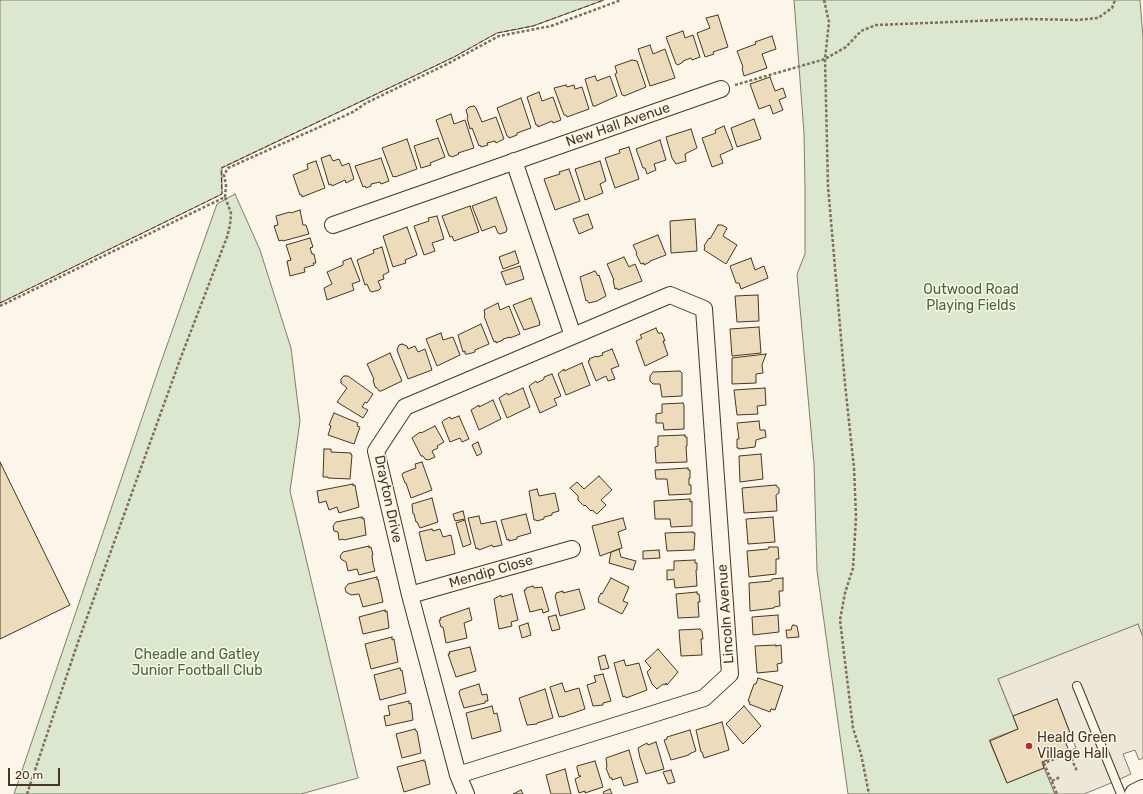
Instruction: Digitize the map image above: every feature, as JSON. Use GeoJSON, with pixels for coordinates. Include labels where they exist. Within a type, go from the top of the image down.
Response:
{"type":"FeatureCollection","features":[{"type":"Feature","properties":{"kind":"street","name":"New Hall Avenue"},"geometry":{"type":"LineString","coordinates":[[333,225],[721,89]]}},
{"type":"Feature","properties":{"kind":"street"},"geometry":{"type":"LineString","coordinates":[[514,161],[573,336]]}},
{"type":"Feature","properties":{"kind":"street","name":"Drayton Drive"},"geometry":{"type":"LineString","coordinates":[[466,794],[458,775],[410,595],[376,451],[405,407],[670,295],[704,309]]}},
{"type":"Feature","properties":{"kind":"street","name":"Lincoln Avenue"},"geometry":{"type":"LineString","coordinates":[[458,775],[704,698],[730,674],[704,309]]}},
{"type":"Feature","properties":{"kind":"street","name":"Mendip Close"},"geometry":{"type":"LineString","coordinates":[[410,595],[572,549]]}},
{"type":"Feature","properties":{"kind":"street"},"geometry":{"type":"LineString","coordinates":[[1135,794],[1143,790]]}},
{"type":"Feature","properties":{"kind":"lane"},"geometry":{"type":"LineString","coordinates":[[1077,686],[1121,794]]}},
{"type":"Feature","properties":{"kind":"path"},"geometry":{"type":"LineString","coordinates":[[27,794],[80,637],[181,357],[227,237],[231,213],[225,197],[226,185],[224,175],[228,168],[353,112],[366,103],[447,64],[499,36],[551,26],[621,0]]}},
{"type":"Feature","properties":{"kind":"path"},"geometry":{"type":"LineString","coordinates":[[824,0],[829,22],[825,59],[828,186],[845,384],[854,468],[856,516],[853,568],[845,593],[840,620],[853,728],[861,754],[869,794]]}},
{"type":"Feature","properties":{"kind":"path"},"geometry":{"type":"LineString","coordinates":[[721,89],[825,59],[846,47],[861,31],[876,25],[1026,19],[1078,20],[1098,18],[1112,8],[1115,0]]}},
{"type":"Feature","properties":{"kind":"path"},"geometry":{"type":"LineString","coordinates":[[0,306],[225,197]]}},
{"type":"Feature","properties":{"kind":"path"},"geometry":{"type":"LineString","coordinates":[[1057,794],[1043,763],[1070,753],[1077,770]]}},
{"type":"Feature","properties":{"kind":"path"},"geometry":{"type":"LineString","coordinates":[[1052,781],[1060,778]]}},
{"type":"Feature","properties":{"kind":"green space"},"geometry":{"type":"Polygon","coordinates":[[[0,0],[604,0],[533,26],[497,33],[454,57],[222,168],[222,194],[0,303],[0,0]]]}},
{"type":"Feature","properties":{"kind":"green space","name":"Outwood Road Playing Fields"},"geometry":{"type":"Polygon","coordinates":[[[794,0],[1140,0],[1143,38],[1143,637],[1138,625],[998,679],[1018,729],[989,740],[1007,783],[1044,768],[1055,794],[848,794],[817,571],[814,464],[797,274],[805,254],[805,188],[804,133],[794,0]]]}},
{"type":"Feature","properties":{"kind":"green space","name":"Cheadle and Gatley Junior Football Club"},"geometry":{"type":"Polygon","coordinates":[[[235,194],[260,250],[291,348],[300,421],[290,491],[358,778],[301,794],[14,794],[160,365],[217,204],[235,194]]]}},
{"type":"Feature","properties":{"kind":"shaded area"},"geometry":{"type":"Polygon","coordinates":[[[1138,624],[1143,637],[1143,758],[1139,760],[1135,750],[1123,754],[1131,774],[1084,794],[1055,794],[1042,762],[1076,748],[1057,699],[1013,716],[998,679],[1138,624]]]}},
{"type":"Feature","properties":{"kind":"building"},"geometry":{"type":"Polygon","coordinates":[[[718,15],[728,47],[713,52],[714,54],[705,57],[697,33],[710,28],[706,18],[718,15]]]}},
{"type":"Feature","properties":{"kind":"building"},"geometry":{"type":"Polygon","coordinates":[[[683,31],[685,38],[693,35],[700,57],[692,60],[691,58],[678,65],[676,64],[666,37],[683,31]]]}},
{"type":"Feature","properties":{"kind":"building"},"geometry":{"type":"Polygon","coordinates":[[[772,36],[776,49],[762,54],[767,68],[744,76],[743,67],[737,51],[772,36]]]}},
{"type":"Feature","properties":{"kind":"building"},"geometry":{"type":"Polygon","coordinates":[[[650,45],[653,54],[665,49],[675,78],[650,86],[638,49],[650,45]]]}},
{"type":"Feature","properties":{"kind":"building"},"geometry":{"type":"Polygon","coordinates":[[[632,60],[637,61],[646,87],[624,96],[622,95],[615,74],[617,73],[615,66],[632,60]]]}},
{"type":"Feature","properties":{"kind":"building"},"geometry":{"type":"Polygon","coordinates":[[[595,76],[597,81],[610,76],[617,96],[593,106],[585,79],[595,76]]]}},
{"type":"Feature","properties":{"kind":"building"},"geometry":{"type":"Polygon","coordinates":[[[770,77],[775,91],[783,88],[786,97],[779,100],[783,110],[773,114],[770,105],[759,109],[750,84],[770,77]]]}},
{"type":"Feature","properties":{"kind":"building"},"geometry":{"type":"Polygon","coordinates":[[[566,85],[567,87],[574,85],[575,89],[582,87],[589,109],[567,117],[564,115],[554,88],[566,85]]]}},
{"type":"Feature","properties":{"kind":"building"},"geometry":{"type":"Polygon","coordinates":[[[539,92],[542,101],[553,97],[561,120],[553,123],[552,121],[538,127],[538,125],[536,125],[527,97],[539,92]]]}},
{"type":"Feature","properties":{"kind":"building"},"geometry":{"type":"Polygon","coordinates":[[[521,98],[531,128],[517,133],[517,135],[509,138],[497,108],[521,98]]]}},
{"type":"Feature","properties":{"kind":"building"},"geometry":{"type":"Polygon","coordinates":[[[474,106],[482,122],[496,117],[504,139],[496,143],[495,141],[487,143],[488,145],[481,147],[480,145],[479,146],[472,128],[470,129],[466,110],[469,107],[474,106]]]}},
{"type":"Feature","properties":{"kind":"building"},"geometry":{"type":"Polygon","coordinates":[[[451,114],[454,124],[465,120],[474,148],[458,153],[459,154],[452,157],[449,156],[436,120],[451,114]]]}},
{"type":"Feature","properties":{"kind":"building"},"geometry":{"type":"Polygon","coordinates":[[[754,119],[761,139],[737,147],[731,128],[754,119]]]}},
{"type":"Feature","properties":{"kind":"building"},"geometry":{"type":"Polygon","coordinates":[[[724,126],[733,149],[720,155],[723,163],[712,167],[702,138],[716,133],[715,130],[724,126]]]}},
{"type":"Feature","properties":{"kind":"building"},"geometry":{"type":"Polygon","coordinates":[[[691,129],[697,148],[685,154],[686,161],[676,164],[672,158],[666,137],[691,129]]]}},
{"type":"Feature","properties":{"kind":"building"},"geometry":{"type":"Polygon","coordinates":[[[438,138],[445,157],[430,163],[431,165],[421,168],[414,146],[438,138]]]}},
{"type":"Feature","properties":{"kind":"building"},"geometry":{"type":"Polygon","coordinates":[[[407,139],[417,169],[393,177],[382,148],[407,139]]]}},
{"type":"Feature","properties":{"kind":"building"},"geometry":{"type":"Polygon","coordinates":[[[660,140],[666,160],[654,164],[656,170],[647,174],[645,168],[643,168],[636,149],[660,140]]]}},
{"type":"Feature","properties":{"kind":"building"},"geometry":{"type":"Polygon","coordinates":[[[629,147],[639,179],[615,188],[605,158],[620,153],[619,150],[629,147]]]}},
{"type":"Feature","properties":{"kind":"building"},"geometry":{"type":"Polygon","coordinates":[[[330,155],[333,161],[339,159],[342,166],[349,163],[354,179],[346,183],[345,180],[332,186],[331,184],[329,185],[321,158],[330,155]]]}},
{"type":"Feature","properties":{"kind":"building"},"geometry":{"type":"Polygon","coordinates":[[[381,158],[389,181],[381,184],[380,182],[371,184],[371,186],[366,188],[365,186],[363,187],[355,166],[381,158]]]}},
{"type":"Feature","properties":{"kind":"building"},"geometry":{"type":"Polygon","coordinates":[[[316,161],[325,188],[302,197],[293,175],[308,169],[307,164],[316,161]]]}},
{"type":"Feature","properties":{"kind":"building"},"geometry":{"type":"Polygon","coordinates":[[[600,161],[606,181],[600,184],[603,193],[585,200],[575,169],[600,161]]]}},
{"type":"Feature","properties":{"kind":"building"},"geometry":{"type":"Polygon","coordinates":[[[569,169],[580,201],[555,210],[544,179],[560,174],[559,172],[569,169]]]}},
{"type":"Feature","properties":{"kind":"building"},"geometry":{"type":"Polygon","coordinates":[[[496,197],[507,229],[506,232],[500,234],[495,226],[482,231],[472,206],[496,197]]]}},
{"type":"Feature","properties":{"kind":"building"},"geometry":{"type":"Polygon","coordinates":[[[470,206],[479,232],[454,241],[452,236],[450,237],[442,216],[470,206]]]}},
{"type":"Feature","properties":{"kind":"building"},"geometry":{"type":"Polygon","coordinates":[[[300,210],[303,225],[306,225],[309,234],[279,241],[274,226],[278,225],[276,216],[300,210]]]}},
{"type":"Feature","properties":{"kind":"building"},"geometry":{"type":"Polygon","coordinates":[[[588,214],[593,228],[579,234],[573,219],[588,214]]]}},
{"type":"Feature","properties":{"kind":"building"},"geometry":{"type":"Polygon","coordinates":[[[437,216],[444,239],[432,243],[435,251],[424,255],[414,226],[429,221],[428,218],[437,216]]]}},
{"type":"Feature","properties":{"kind":"building"},"geometry":{"type":"Polygon","coordinates":[[[695,219],[697,251],[671,253],[670,221],[695,219]]]}},
{"type":"Feature","properties":{"kind":"building"},"geometry":{"type":"Polygon","coordinates":[[[718,225],[722,225],[727,228],[723,236],[737,245],[726,264],[704,250],[704,246],[718,225]]]}},
{"type":"Feature","properties":{"kind":"building"},"geometry":{"type":"Polygon","coordinates":[[[407,227],[417,255],[405,260],[406,263],[393,267],[383,236],[407,227]]]}},
{"type":"Feature","properties":{"kind":"building"},"geometry":{"type":"Polygon","coordinates":[[[658,235],[666,255],[644,265],[644,263],[641,264],[633,245],[658,235]]]}},
{"type":"Feature","properties":{"kind":"building"},"geometry":{"type":"Polygon","coordinates":[[[310,238],[313,247],[310,248],[312,254],[314,254],[316,263],[304,268],[305,272],[290,276],[287,261],[291,260],[286,245],[310,238]]]}},
{"type":"Feature","properties":{"kind":"building"},"geometry":{"type":"Polygon","coordinates":[[[382,247],[389,272],[383,275],[384,279],[378,281],[381,288],[372,292],[367,284],[365,285],[357,260],[374,253],[373,250],[382,247]]]}},
{"type":"Feature","properties":{"kind":"building"},"geometry":{"type":"Polygon","coordinates":[[[515,251],[519,263],[503,269],[499,257],[515,251]]]}},
{"type":"Feature","properties":{"kind":"building"},"geometry":{"type":"Polygon","coordinates":[[[624,257],[629,267],[635,264],[642,281],[618,290],[617,288],[615,289],[614,280],[607,264],[624,257]]]}},
{"type":"Feature","properties":{"kind":"building"},"geometry":{"type":"Polygon","coordinates":[[[351,258],[360,281],[352,284],[354,290],[327,300],[324,288],[332,284],[327,272],[343,265],[343,261],[351,258]]]}},
{"type":"Feature","properties":{"kind":"building"},"geometry":{"type":"Polygon","coordinates":[[[751,258],[755,270],[764,266],[768,278],[741,289],[739,283],[736,283],[730,266],[751,258]]]}},
{"type":"Feature","properties":{"kind":"building"},"geometry":{"type":"Polygon","coordinates":[[[520,266],[524,279],[506,285],[501,272],[520,266]]]}},
{"type":"Feature","properties":{"kind":"building"},"geometry":{"type":"Polygon","coordinates":[[[595,271],[598,276],[599,275],[606,296],[589,303],[587,300],[586,301],[580,277],[595,271]]]}},
{"type":"Feature","properties":{"kind":"building"},"geometry":{"type":"Polygon","coordinates":[[[758,295],[759,321],[737,322],[735,296],[758,295]]]}},
{"type":"Feature","properties":{"kind":"building"},"geometry":{"type":"Polygon","coordinates":[[[531,298],[540,325],[524,330],[513,305],[531,298]]]}},
{"type":"Feature","properties":{"kind":"building"},"geometry":{"type":"Polygon","coordinates":[[[498,303],[500,310],[509,306],[520,334],[503,339],[496,343],[496,341],[494,342],[484,316],[484,310],[498,303]]]}},
{"type":"Feature","properties":{"kind":"building"},"geometry":{"type":"Polygon","coordinates":[[[481,324],[489,344],[475,350],[475,352],[465,354],[458,335],[481,324]]]}},
{"type":"Feature","properties":{"kind":"building"},"geometry":{"type":"Polygon","coordinates":[[[759,327],[761,353],[732,356],[730,329],[759,327]]]}},
{"type":"Feature","properties":{"kind":"building"},"geometry":{"type":"Polygon","coordinates":[[[656,328],[658,333],[662,333],[668,355],[645,366],[636,341],[642,338],[640,335],[656,328]]]}},
{"type":"Feature","properties":{"kind":"building"},"geometry":{"type":"Polygon","coordinates":[[[441,333],[443,340],[453,337],[460,355],[437,366],[426,339],[441,333]]]}},
{"type":"Feature","properties":{"kind":"building"},"geometry":{"type":"Polygon","coordinates":[[[402,344],[407,346],[408,349],[415,346],[418,352],[425,349],[432,370],[408,379],[397,350],[399,345],[402,344]]]}},
{"type":"Feature","properties":{"kind":"building"},"geometry":{"type":"Polygon","coordinates":[[[612,349],[619,366],[611,369],[615,379],[608,381],[606,376],[596,381],[588,361],[590,360],[589,359],[603,355],[602,353],[612,349]]]}},
{"type":"Feature","properties":{"kind":"building"},"geometry":{"type":"Polygon","coordinates":[[[390,353],[402,381],[379,391],[375,387],[374,379],[367,364],[390,353]]]}},
{"type":"Feature","properties":{"kind":"building"},"geometry":{"type":"Polygon","coordinates":[[[766,354],[762,365],[763,373],[756,374],[756,383],[732,384],[732,358],[766,354]]]}},
{"type":"Feature","properties":{"kind":"building"},"geometry":{"type":"Polygon","coordinates":[[[582,363],[590,385],[566,395],[558,374],[564,369],[564,371],[582,363]]]}},
{"type":"Feature","properties":{"kind":"building"},"geometry":{"type":"Polygon","coordinates":[[[680,371],[682,373],[682,396],[662,397],[660,384],[653,384],[650,381],[650,376],[653,372],[680,371]]]}},
{"type":"Feature","properties":{"kind":"building"},"geometry":{"type":"Polygon","coordinates":[[[552,374],[561,396],[554,399],[557,405],[540,413],[529,386],[552,374]]]}},
{"type":"Feature","properties":{"kind":"building"},"geometry":{"type":"Polygon","coordinates":[[[344,376],[348,376],[373,394],[367,403],[365,402],[362,407],[368,410],[363,418],[337,402],[347,388],[341,383],[341,379],[344,376]]]}},
{"type":"Feature","properties":{"kind":"building"},"geometry":{"type":"Polygon","coordinates":[[[523,388],[530,407],[507,418],[499,398],[507,393],[508,395],[523,388]]]}},
{"type":"Feature","properties":{"kind":"building"},"geometry":{"type":"Polygon","coordinates":[[[765,388],[766,405],[757,406],[758,414],[737,415],[734,390],[765,388]]]}},
{"type":"Feature","properties":{"kind":"building"},"geometry":{"type":"Polygon","coordinates":[[[493,400],[501,419],[479,430],[471,410],[479,405],[479,407],[493,400]]]}},
{"type":"Feature","properties":{"kind":"building"},"geometry":{"type":"Polygon","coordinates":[[[683,403],[684,429],[664,430],[663,423],[656,423],[656,414],[662,413],[662,404],[683,403]]]}},
{"type":"Feature","properties":{"kind":"building"},"geometry":{"type":"Polygon","coordinates":[[[334,413],[358,423],[357,426],[360,427],[354,444],[328,435],[331,426],[329,425],[334,413]]]}},
{"type":"Feature","properties":{"kind":"building"},"geometry":{"type":"Polygon","coordinates":[[[459,416],[469,439],[462,442],[460,438],[450,442],[442,422],[450,417],[451,419],[459,416]]]}},
{"type":"Feature","properties":{"kind":"building"},"geometry":{"type":"Polygon","coordinates":[[[759,421],[760,430],[765,430],[766,437],[756,440],[755,447],[737,448],[737,439],[739,439],[737,423],[759,421]]]}},
{"type":"Feature","properties":{"kind":"building"},"geometry":{"type":"Polygon","coordinates":[[[435,426],[444,442],[432,451],[435,457],[428,460],[421,456],[412,438],[420,432],[421,433],[435,426]]]}},
{"type":"Feature","properties":{"kind":"building"},"geometry":{"type":"Polygon","coordinates":[[[685,435],[685,437],[687,437],[687,462],[656,463],[655,447],[658,446],[658,436],[685,435]]]}},
{"type":"Feature","properties":{"kind":"building"},"geometry":{"type":"Polygon","coordinates":[[[478,442],[482,453],[477,456],[472,445],[478,442]]]}},
{"type":"Feature","properties":{"kind":"building"},"geometry":{"type":"Polygon","coordinates":[[[324,449],[331,449],[331,452],[351,453],[350,479],[323,477],[324,449]]]}},
{"type":"Feature","properties":{"kind":"building"},"geometry":{"type":"Polygon","coordinates":[[[761,454],[763,479],[740,482],[739,456],[761,454]]]}},
{"type":"Feature","properties":{"kind":"building"},"geometry":{"type":"Polygon","coordinates":[[[0,462],[70,605],[0,639],[0,462]]]}},
{"type":"Feature","properties":{"kind":"building"},"geometry":{"type":"Polygon","coordinates":[[[422,462],[432,490],[411,498],[402,475],[403,473],[416,468],[415,464],[422,462]]]}},
{"type":"Feature","properties":{"kind":"building"},"geometry":{"type":"Polygon","coordinates":[[[688,468],[688,470],[690,470],[689,485],[691,485],[691,494],[669,495],[667,479],[656,479],[655,470],[688,468]]]}},
{"type":"Feature","properties":{"kind":"building"},"geometry":{"type":"Polygon","coordinates":[[[599,476],[612,490],[601,500],[606,505],[597,514],[585,505],[584,506],[578,500],[578,496],[570,488],[577,482],[584,489],[599,476]]]}},
{"type":"Feature","properties":{"kind":"building"},"geometry":{"type":"Polygon","coordinates":[[[353,484],[353,486],[355,485],[359,507],[339,513],[337,507],[329,510],[326,501],[319,503],[317,491],[353,484]]]}},
{"type":"Feature","properties":{"kind":"building"},"geometry":{"type":"Polygon","coordinates":[[[776,485],[779,488],[779,493],[776,495],[777,511],[744,513],[742,488],[776,485]]]}},
{"type":"Feature","properties":{"kind":"building"},"geometry":{"type":"Polygon","coordinates":[[[537,489],[539,496],[555,493],[559,511],[537,521],[534,520],[529,491],[537,489]]]}},
{"type":"Feature","properties":{"kind":"building"},"geometry":{"type":"Polygon","coordinates":[[[432,498],[438,522],[420,528],[413,514],[412,504],[432,498]]]}},
{"type":"Feature","properties":{"kind":"building"},"geometry":{"type":"Polygon","coordinates":[[[690,499],[690,502],[692,501],[692,526],[671,527],[670,519],[655,519],[654,501],[690,499]]]}},
{"type":"Feature","properties":{"kind":"building"},"geometry":{"type":"Polygon","coordinates":[[[463,511],[465,519],[455,521],[453,514],[463,511]]]}},
{"type":"Feature","properties":{"kind":"building"},"geometry":{"type":"Polygon","coordinates":[[[526,514],[531,533],[517,537],[517,539],[507,540],[501,520],[526,514]]]}},
{"type":"Feature","properties":{"kind":"building"},"geometry":{"type":"Polygon","coordinates":[[[479,516],[481,524],[496,521],[502,545],[493,547],[492,545],[479,550],[478,548],[476,549],[468,518],[479,516]]]}},
{"type":"Feature","properties":{"kind":"building"},"geometry":{"type":"Polygon","coordinates":[[[362,517],[362,519],[364,518],[366,535],[339,540],[338,532],[334,531],[333,526],[336,522],[362,517]]]}},
{"type":"Feature","properties":{"kind":"building"},"geometry":{"type":"Polygon","coordinates":[[[773,517],[775,542],[748,544],[746,519],[773,517]]]}},
{"type":"Feature","properties":{"kind":"building"},"geometry":{"type":"Polygon","coordinates":[[[623,518],[626,529],[618,532],[622,548],[600,556],[592,526],[623,518]]]}},
{"type":"Feature","properties":{"kind":"building"},"geometry":{"type":"Polygon","coordinates":[[[465,520],[471,544],[463,547],[456,523],[465,520]]]}},
{"type":"Feature","properties":{"kind":"building"},"geometry":{"type":"Polygon","coordinates":[[[432,529],[433,531],[440,529],[443,537],[451,535],[455,554],[426,561],[419,532],[432,529]]]}},
{"type":"Feature","properties":{"kind":"building"},"geometry":{"type":"Polygon","coordinates":[[[665,533],[695,533],[694,550],[667,551],[665,533]]]}},
{"type":"Feature","properties":{"kind":"building"},"geometry":{"type":"Polygon","coordinates":[[[369,546],[369,548],[371,547],[373,555],[375,571],[359,575],[357,569],[348,571],[346,562],[341,559],[340,556],[343,552],[369,546]]]}},
{"type":"Feature","properties":{"kind":"building"},"geometry":{"type":"Polygon","coordinates":[[[769,547],[778,547],[779,559],[776,559],[776,574],[749,577],[747,551],[768,549],[769,547]]]}},
{"type":"Feature","properties":{"kind":"building"},"geometry":{"type":"Polygon","coordinates":[[[619,549],[621,557],[636,561],[633,570],[609,563],[611,552],[619,549]]]}},
{"type":"Feature","properties":{"kind":"building"},"geometry":{"type":"Polygon","coordinates":[[[659,550],[660,558],[643,559],[643,551],[659,550]]]}},
{"type":"Feature","properties":{"kind":"building"},"geometry":{"type":"Polygon","coordinates":[[[695,560],[695,563],[697,563],[697,586],[675,588],[674,579],[667,580],[667,570],[674,570],[674,561],[695,560]]]}},
{"type":"Feature","properties":{"kind":"building"},"geometry":{"type":"Polygon","coordinates":[[[377,577],[383,602],[363,607],[359,594],[351,595],[346,592],[345,588],[348,584],[377,577]]]}},
{"type":"Feature","properties":{"kind":"building"},"geometry":{"type":"Polygon","coordinates":[[[611,578],[629,587],[623,601],[628,603],[622,614],[598,602],[601,593],[602,594],[611,578]]]}},
{"type":"Feature","properties":{"kind":"building"},"geometry":{"type":"Polygon","coordinates":[[[783,578],[783,591],[779,591],[780,606],[750,611],[749,583],[771,581],[772,579],[783,578]]]}},
{"type":"Feature","properties":{"kind":"building"},"geometry":{"type":"Polygon","coordinates":[[[533,586],[534,588],[542,587],[549,611],[543,613],[542,609],[530,612],[524,590],[533,586]]]}},
{"type":"Feature","properties":{"kind":"building"},"geometry":{"type":"Polygon","coordinates":[[[579,589],[585,609],[560,616],[555,596],[556,593],[579,589]]]}},
{"type":"Feature","properties":{"kind":"building"},"geometry":{"type":"Polygon","coordinates":[[[697,592],[697,594],[699,594],[700,602],[698,602],[699,617],[678,618],[676,594],[697,592]]]}},
{"type":"Feature","properties":{"kind":"building"},"geometry":{"type":"Polygon","coordinates":[[[512,594],[518,620],[511,622],[512,626],[499,629],[494,599],[501,595],[501,597],[512,594]]]}},
{"type":"Feature","properties":{"kind":"building"},"geometry":{"type":"Polygon","coordinates":[[[469,608],[472,620],[464,623],[467,638],[446,643],[443,627],[441,627],[439,620],[441,620],[440,618],[469,608]]]}},
{"type":"Feature","properties":{"kind":"building"},"geometry":{"type":"Polygon","coordinates":[[[385,610],[385,612],[387,611],[389,628],[363,634],[359,617],[385,610]]]}},
{"type":"Feature","properties":{"kind":"building"},"geometry":{"type":"Polygon","coordinates":[[[556,615],[560,629],[552,631],[548,617],[556,615]]]}},
{"type":"Feature","properties":{"kind":"building"},"geometry":{"type":"Polygon","coordinates":[[[778,615],[779,632],[753,635],[752,617],[778,615]]]}},
{"type":"Feature","properties":{"kind":"building"},"geometry":{"type":"Polygon","coordinates":[[[528,623],[531,635],[522,638],[519,626],[528,623]]]}},
{"type":"Feature","properties":{"kind":"building"},"geometry":{"type":"Polygon","coordinates":[[[793,625],[797,626],[799,637],[787,638],[786,630],[791,630],[793,625]]]}},
{"type":"Feature","properties":{"kind":"building"},"geometry":{"type":"Polygon","coordinates":[[[700,629],[702,631],[703,639],[701,639],[702,655],[681,656],[679,630],[700,629]]]}},
{"type":"Feature","properties":{"kind":"building"},"geometry":{"type":"Polygon","coordinates":[[[392,637],[392,640],[394,639],[398,662],[371,669],[365,644],[392,637]]]}},
{"type":"Feature","properties":{"kind":"building"},"geometry":{"type":"Polygon","coordinates":[[[781,645],[782,663],[777,664],[778,671],[757,673],[755,646],[781,645]]]}},
{"type":"Feature","properties":{"kind":"building"},"geometry":{"type":"Polygon","coordinates":[[[470,647],[476,671],[456,677],[448,654],[450,654],[449,652],[470,647]]]}},
{"type":"Feature","properties":{"kind":"building"},"geometry":{"type":"Polygon","coordinates":[[[658,649],[678,672],[667,685],[666,683],[665,685],[663,684],[657,689],[652,684],[647,672],[651,668],[645,661],[658,649]]]}},
{"type":"Feature","properties":{"kind":"building"},"geometry":{"type":"Polygon","coordinates":[[[605,655],[609,668],[601,670],[598,657],[605,655]]]}},
{"type":"Feature","properties":{"kind":"building"},"geometry":{"type":"Polygon","coordinates":[[[624,660],[626,666],[639,663],[647,690],[626,698],[625,696],[623,697],[614,663],[624,660]]]}},
{"type":"Feature","properties":{"kind":"building"},"geometry":{"type":"Polygon","coordinates":[[[400,668],[401,671],[402,670],[406,693],[380,700],[374,675],[400,668]]]}},
{"type":"Feature","properties":{"kind":"building"},"geometry":{"type":"Polygon","coordinates":[[[603,674],[611,701],[603,703],[603,705],[593,706],[587,685],[596,682],[594,676],[603,674]]]}},
{"type":"Feature","properties":{"kind":"building"},"geometry":{"type":"Polygon","coordinates":[[[758,678],[783,686],[775,710],[771,709],[770,712],[749,704],[750,702],[748,701],[754,684],[756,684],[758,678]]]}},
{"type":"Feature","properties":{"kind":"building"},"geometry":{"type":"Polygon","coordinates":[[[562,683],[565,692],[579,688],[585,709],[559,717],[550,687],[562,683]]]}},
{"type":"Feature","properties":{"kind":"building"},"geometry":{"type":"Polygon","coordinates":[[[479,684],[482,695],[487,694],[488,701],[464,708],[459,693],[460,690],[479,684]]]}},
{"type":"Feature","properties":{"kind":"building"},"geometry":{"type":"Polygon","coordinates":[[[545,689],[553,718],[537,724],[527,725],[519,698],[545,689]]]}},
{"type":"Feature","properties":{"kind":"building","name":"Heald Green Village Hall"},"geometry":{"type":"Polygon","coordinates":[[[1057,699],[1070,733],[1063,736],[1069,751],[1042,762],[1044,768],[1007,783],[990,741],[1018,729],[1013,716],[1057,699]]]}},
{"type":"Feature","properties":{"kind":"building"},"geometry":{"type":"Polygon","coordinates":[[[409,701],[409,704],[411,703],[413,720],[386,726],[384,716],[390,715],[388,706],[409,701]]]}},
{"type":"Feature","properties":{"kind":"building"},"geometry":{"type":"Polygon","coordinates":[[[492,706],[494,714],[497,713],[501,731],[472,739],[466,713],[492,706]]]}},
{"type":"Feature","properties":{"kind":"building"},"geometry":{"type":"Polygon","coordinates":[[[744,706],[761,726],[743,744],[726,724],[744,706]]]}},
{"type":"Feature","properties":{"kind":"building"},"geometry":{"type":"Polygon","coordinates":[[[722,722],[729,750],[704,758],[701,752],[696,730],[722,722]]]}},
{"type":"Feature","properties":{"kind":"building"},"geometry":{"type":"Polygon","coordinates":[[[415,729],[417,731],[421,753],[402,758],[396,734],[415,729]]]}},
{"type":"Feature","properties":{"kind":"building"},"geometry":{"type":"Polygon","coordinates":[[[690,730],[696,751],[689,755],[671,760],[664,740],[667,739],[667,737],[690,730]]]}},
{"type":"Feature","properties":{"kind":"building"},"geometry":{"type":"Polygon","coordinates":[[[656,742],[664,769],[646,774],[638,748],[647,743],[648,745],[656,742]]]}},
{"type":"Feature","properties":{"kind":"building"},"geometry":{"type":"Polygon","coordinates":[[[629,750],[638,782],[624,786],[621,777],[612,780],[612,778],[610,778],[606,768],[606,758],[629,750]]]}},
{"type":"Feature","properties":{"kind":"building"},"geometry":{"type":"Polygon","coordinates":[[[424,760],[430,784],[404,792],[397,767],[424,760]]]}},
{"type":"Feature","properties":{"kind":"building"},"geometry":{"type":"Polygon","coordinates":[[[595,761],[603,787],[585,793],[585,791],[579,793],[575,779],[581,776],[579,776],[577,766],[595,761]]]}},
{"type":"Feature","properties":{"kind":"building"},"geometry":{"type":"Polygon","coordinates":[[[565,769],[571,794],[551,794],[546,775],[565,769]]]}},
{"type":"Feature","properties":{"kind":"building"},"geometry":{"type":"Polygon","coordinates":[[[671,770],[675,782],[668,784],[663,772],[671,770]]]}},
{"type":"Feature","properties":{"kind":"building"},"geometry":{"type":"Polygon","coordinates":[[[610,789],[612,794],[604,794],[603,792],[610,789]]]}},
{"type":"Feature","properties":{"kind":"building"},"geometry":{"type":"Polygon","coordinates":[[[521,790],[523,794],[513,794],[521,790]]]}},
{"type":"Feature","properties":{"kind":"fence"},"geometry":{"type":"LineString","coordinates":[[0,303],[222,194],[221,168],[454,57],[497,33],[533,26],[604,0]]}},
{"type":"Feature","properties":{"kind":"place","name":"Heald Green Village Hall"},"geometry":{"type":"Point","coordinates":[1029,746]}}]}
